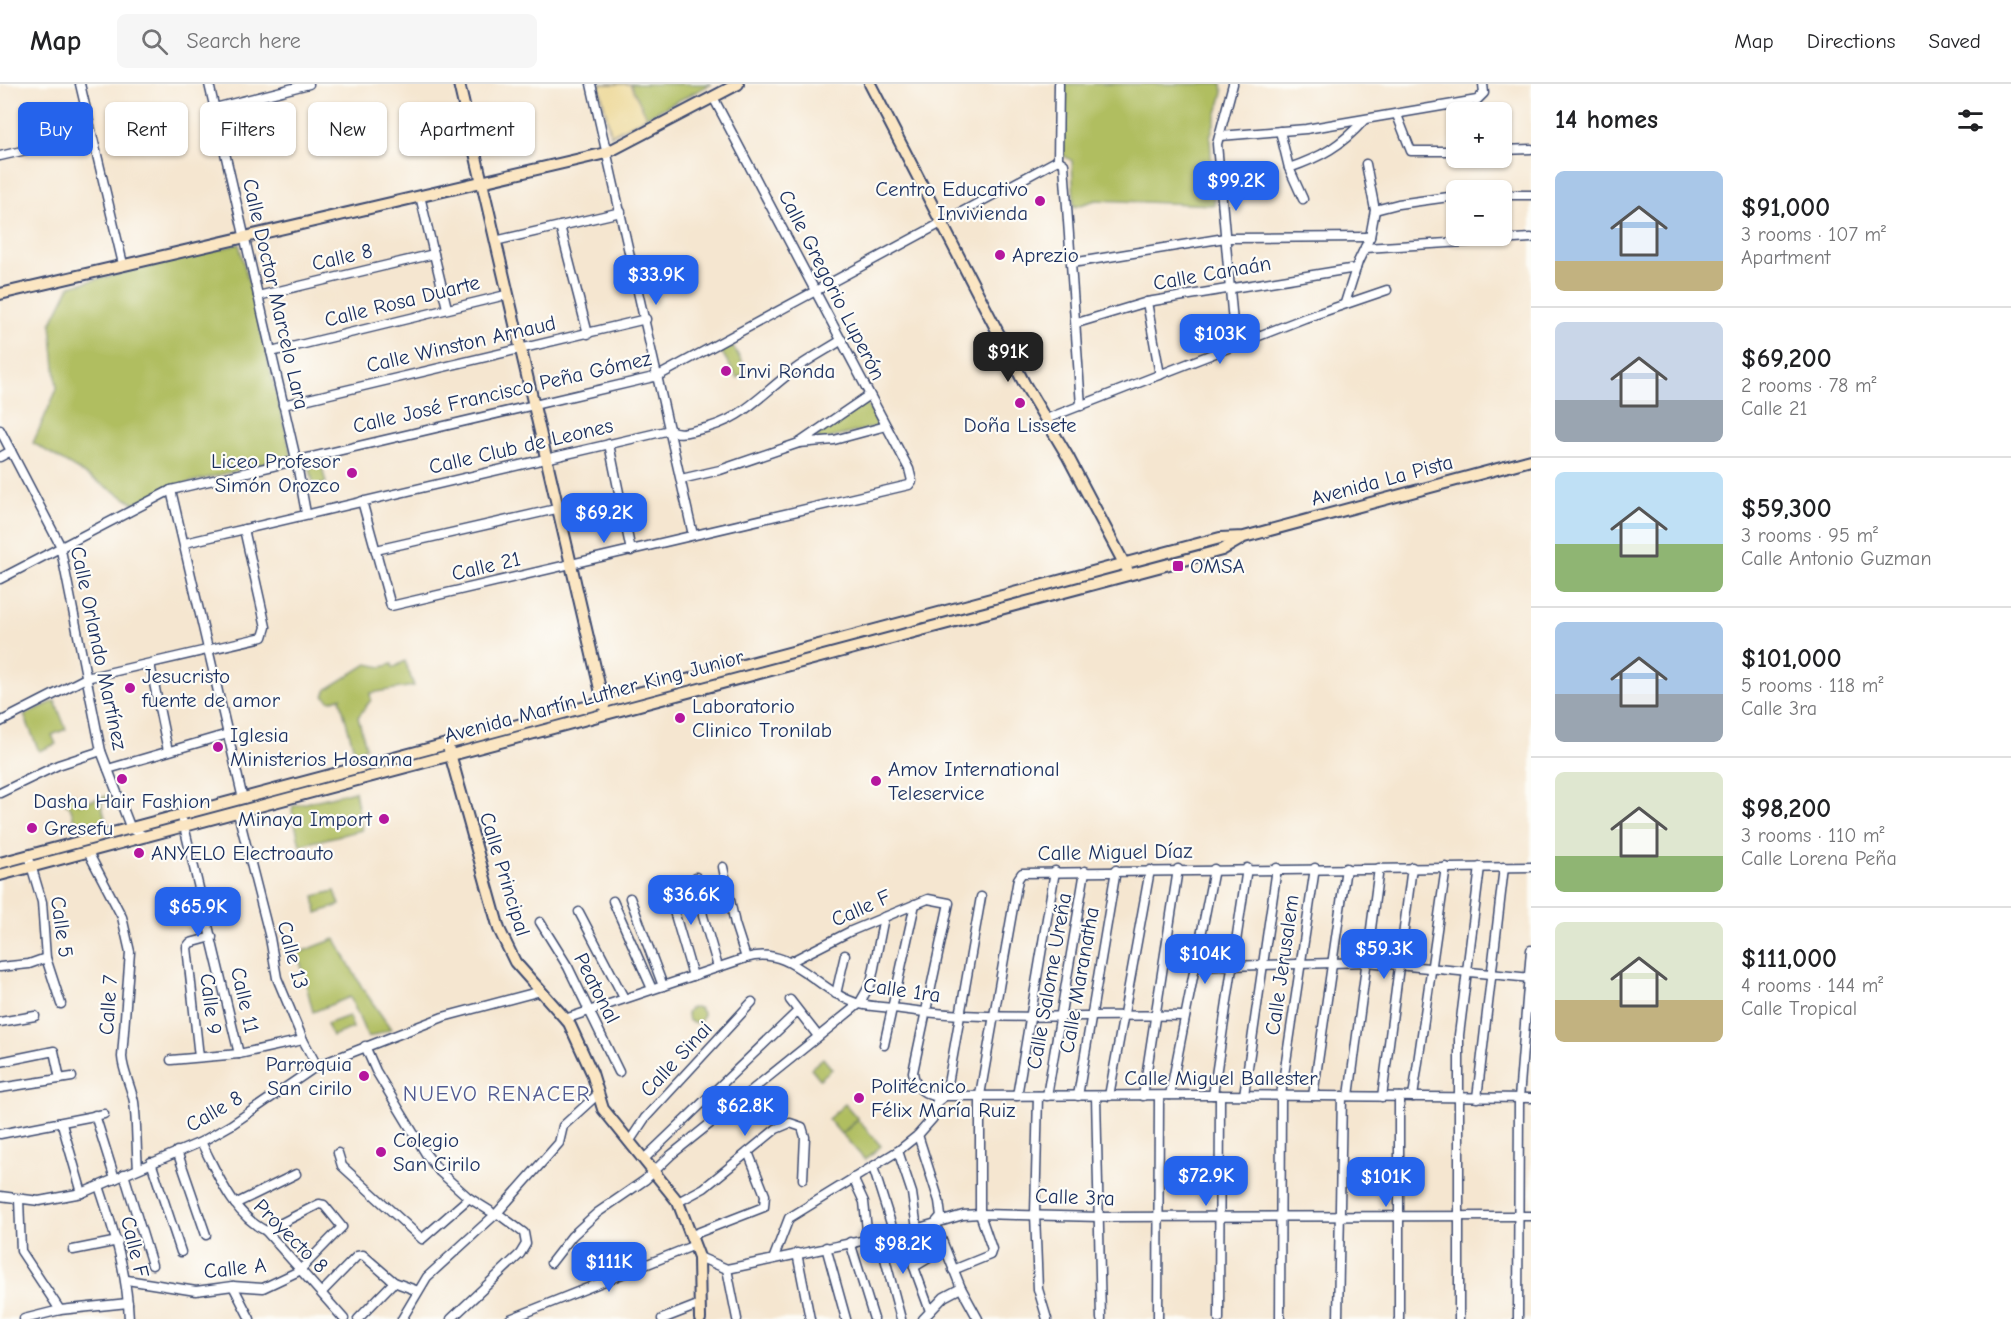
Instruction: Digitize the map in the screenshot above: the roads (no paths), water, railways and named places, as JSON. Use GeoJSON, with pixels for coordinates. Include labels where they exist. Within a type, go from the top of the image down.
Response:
{"type":"FeatureCollection","features":[{"type":"Feature","properties":{"kind":"main road"},"geometry":{"type":"LineString","coordinates":[[459,84],[556,509],[606,713]]}},
{"type":"Feature","properties":{"kind":"main road"},"geometry":{"type":"LineString","coordinates":[[0,294],[245,235],[606,153],[738,84]]}},
{"type":"Feature","properties":{"kind":"main road"},"geometry":{"type":"LineString","coordinates":[[870,84],[943,222],[1015,367],[1127,570]]}},
{"type":"Feature","properties":{"kind":"main road","name":"Avenida La Pista"},"geometry":{"type":"LineString","coordinates":[[1127,570],[1220,538],[1244,537],[1531,460]]}},
{"type":"Feature","properties":{"kind":"main road","name":"Avenida Martín Luther King Junior"},"geometry":{"type":"LineString","coordinates":[[0,863],[602,702],[1127,570]]}},
{"type":"Feature","properties":{"kind":"main road","name":"Avenida Martín Luther King Junior"},"geometry":{"type":"LineString","coordinates":[[0,875],[238,813],[1127,570]]}},
{"type":"Feature","properties":{"kind":"main road","name":"Calle Principal"},"geometry":{"type":"LineString","coordinates":[[447,744],[498,929],[515,962],[565,1019],[592,1073],[603,1109],[678,1202],[699,1257],[700,1319]]}},
{"type":"Feature","properties":{"kind":"street"},"geometry":{"type":"LineString","coordinates":[[80,84],[84,102]]}},
{"type":"Feature","properties":{"kind":"street","name":"Calle Doctor Marcelo Lara"},"geometry":{"type":"LineString","coordinates":[[209,84],[214,102]]}},
{"type":"Feature","properties":{"kind":"street"},"geometry":{"type":"LineString","coordinates":[[238,102],[309,84]]}},
{"type":"Feature","properties":{"kind":"street"},"geometry":{"type":"LineString","coordinates":[[591,84],[646,319],[693,535]]}},
{"type":"Feature","properties":{"kind":"street"},"geometry":{"type":"LineString","coordinates":[[1059,84],[1058,160],[1064,164],[1077,323],[1081,406]]}},
{"type":"Feature","properties":{"kind":"street"},"geometry":{"type":"LineString","coordinates":[[1235,84],[1217,144],[1235,345]]}},
{"type":"Feature","properties":{"kind":"street"},"geometry":{"type":"LineString","coordinates":[[1220,136],[1280,131],[1397,115],[1481,98],[1483,84]]}},
{"type":"Feature","properties":{"kind":"street","name":"Calle Gregorio Luperón"},"geometry":{"type":"LineString","coordinates":[[713,97],[911,475],[912,481],[905,488]]}},
{"type":"Feature","properties":{"kind":"street"},"geometry":{"type":"LineString","coordinates":[[1397,115],[1411,151],[1446,151]]}},
{"type":"Feature","properties":{"kind":"street"},"geometry":{"type":"LineString","coordinates":[[1289,168],[1323,156],[1352,134],[1364,120]]}},
{"type":"Feature","properties":{"kind":"street"},"geometry":{"type":"LineString","coordinates":[[1280,131],[1289,168],[1303,199]]}},
{"type":"Feature","properties":{"kind":"street"},"geometry":{"type":"LineString","coordinates":[[93,139],[123,264]]}},
{"type":"Feature","properties":{"kind":"street"},"geometry":{"type":"LineString","coordinates":[[1512,150],[1531,149]]}},
{"type":"Feature","properties":{"kind":"street"},"geometry":{"type":"LineString","coordinates":[[0,156],[18,152]]}},
{"type":"Feature","properties":{"kind":"street","name":"Calle Doctor Marcelo Lara"},"geometry":{"type":"LineString","coordinates":[[226,156],[296,459],[306,513]]}},
{"type":"Feature","properties":{"kind":"street","name":"Calle José Francisco Peña Gómez"},"geometry":{"type":"LineString","coordinates":[[0,579],[60,545],[171,490],[658,376],[1058,160]]}},
{"type":"Feature","properties":{"kind":"street"},"geometry":{"type":"LineString","coordinates":[[1346,303],[1356,268],[1370,237],[1375,210],[1366,164]]}},
{"type":"Feature","properties":{"kind":"street"},"geometry":{"type":"LineString","coordinates":[[1512,195],[1531,195]]}},
{"type":"Feature","properties":{"kind":"street"},"geometry":{"type":"LineString","coordinates":[[420,196],[447,308]]}},
{"type":"Feature","properties":{"kind":"street"},"geometry":{"type":"LineString","coordinates":[[1375,210],[1398,204],[1446,197]]}},
{"type":"Feature","properties":{"kind":"street"},"geometry":{"type":"LineString","coordinates":[[495,241],[621,212]]}},
{"type":"Feature","properties":{"kind":"street"},"geometry":{"type":"LineString","coordinates":[[560,226],[588,333]]}},
{"type":"Feature","properties":{"kind":"street"},"geometry":{"type":"LineString","coordinates":[[1072,263],[1226,238],[1370,237]]}},
{"type":"Feature","properties":{"kind":"street"},"geometry":{"type":"LineString","coordinates":[[1365,248],[1531,238]]}},
{"type":"Feature","properties":{"kind":"street","name":"Calle 8"},"geometry":{"type":"LineString","coordinates":[[258,296],[434,255]]}},
{"type":"Feature","properties":{"kind":"street","name":"Calle Canaán"},"geometry":{"type":"LineString","coordinates":[[1077,323],[1146,303],[1230,287],[1356,268]]}},
{"type":"Feature","properties":{"kind":"street"},"geometry":{"type":"LineString","coordinates":[[1046,420],[1235,345],[1387,290]]}},
{"type":"Feature","properties":{"kind":"street","name":"Calle Rosa Duarte"},"geometry":{"type":"LineString","coordinates":[[271,352],[506,294]]}},
{"type":"Feature","properties":{"kind":"street"},"geometry":{"type":"LineString","coordinates":[[1146,303],[1160,375]]}},
{"type":"Feature","properties":{"kind":"street","name":"Calle Winston Arnaud"},"geometry":{"type":"LineString","coordinates":[[283,405],[646,319]]}},
{"type":"Feature","properties":{"kind":"street","name":"Calle Club de Leones"},"geometry":{"type":"LineString","coordinates":[[185,543],[670,430],[676,433],[692,431],[726,423],[744,412],[796,369],[842,340]]}},
{"type":"Feature","properties":{"kind":"street"},"geometry":{"type":"LineString","coordinates":[[799,443],[869,394]]}},
{"type":"Feature","properties":{"kind":"street"},"geometry":{"type":"LineString","coordinates":[[681,479],[720,470],[799,443],[834,440],[886,426]]}},
{"type":"Feature","properties":{"kind":"street","name":"Calle Orlando Martínez"},"geometry":{"type":"LineString","coordinates":[[0,430],[60,545],[101,751],[131,829]]}},
{"type":"Feature","properties":{"kind":"street"},"geometry":{"type":"LineString","coordinates":[[609,444],[631,551]]}},
{"type":"Feature","properties":{"kind":"street"},"geometry":{"type":"LineString","coordinates":[[0,457],[11,451]]}},
{"type":"Feature","properties":{"kind":"street","name":"Calle 21"},"geometry":{"type":"LineString","coordinates":[[362,501],[391,606],[905,488]]}},
{"type":"Feature","properties":{"kind":"street"},"geometry":{"type":"LineString","coordinates":[[171,490],[243,799]]}},
{"type":"Feature","properties":{"kind":"street"},"geometry":{"type":"LineString","coordinates":[[376,550],[556,509]]}},
{"type":"Feature","properties":{"kind":"street"},"geometry":{"type":"LineString","coordinates":[[0,722],[86,678],[263,637],[266,634],[244,529]]}},
{"type":"Feature","properties":{"kind":"street"},"geometry":{"type":"LineString","coordinates":[[150,664],[168,751]]}},
{"type":"Feature","properties":{"kind":"street"},"geometry":{"type":"LineString","coordinates":[[108,769],[228,734]]}},
{"type":"Feature","properties":{"kind":"street"},"geometry":{"type":"LineString","coordinates":[[0,793],[58,765],[101,751]]}},
{"type":"Feature","properties":{"kind":"street","name":"Calle 13"},"geometry":{"type":"LineString","coordinates":[[238,813],[270,938],[277,978],[303,1040],[317,1066]]}},
{"type":"Feature","properties":{"kind":"street","name":"Calle 11"},"geometry":{"type":"LineString","coordinates":[[181,816],[239,1054]]}},
{"type":"Feature","properties":{"kind":"street"},"geometry":{"type":"LineString","coordinates":[[131,829],[146,837]]}},
{"type":"Feature","properties":{"kind":"street","name":"Calle 7"},"geometry":{"type":"LineString","coordinates":[[88,852],[122,917],[130,952],[122,1058],[134,1106],[138,1168]]}},
{"type":"Feature","properties":{"kind":"street","name":"Calle 5"},"geometry":{"type":"LineString","coordinates":[[28,855],[42,902],[46,958],[61,1004]]}},
{"type":"Feature","properties":{"kind":"street"},"geometry":{"type":"LineString","coordinates":[[723,867],[735,924],[746,958]]}},
{"type":"Feature","properties":{"kind":"street"},"geometry":{"type":"LineString","coordinates":[[1382,1096],[1412,867]]}},
{"type":"Feature","properties":{"kind":"street"},"geometry":{"type":"LineString","coordinates":[[1413,1097],[1446,867]]}},
{"type":"Feature","properties":{"kind":"street"},"geometry":{"type":"LineString","coordinates":[[1459,1319],[1459,1035],[1480,867]]}},
{"type":"Feature","properties":{"kind":"street"},"geometry":{"type":"LineString","coordinates":[[1477,1098],[1504,867]]}},
{"type":"Feature","properties":{"kind":"street","name":"Calle Miguel Díaz"},"geometry":{"type":"LineString","coordinates":[[953,1270],[990,1255],[992,1249],[980,1214],[980,1095],[992,1016],[1018,879],[1022,873],[1030,871],[1247,868],[1531,867]]}},
{"type":"Feature","properties":{"kind":"street"},"geometry":{"type":"LineString","coordinates":[[1219,1319],[1217,1095],[1232,966],[1247,868]]}},
{"type":"Feature","properties":{"kind":"street"},"geometry":{"type":"LineString","coordinates":[[1244,1095],[1277,868]]}},
{"type":"Feature","properties":{"kind":"street","name":"Calle Jerusalem"},"geometry":{"type":"LineString","coordinates":[[1280,1319],[1281,1095],[1315,868]]}},
{"type":"Feature","properties":{"kind":"street"},"geometry":{"type":"LineString","coordinates":[[1312,1096],[1346,868]]}},
{"type":"Feature","properties":{"kind":"street"},"geometry":{"type":"LineString","coordinates":[[1338,1319],[1346,1096],[1379,868]]}},
{"type":"Feature","properties":{"kind":"street"},"geometry":{"type":"LineString","coordinates":[[1143,1096],[1178,869]]}},
{"type":"Feature","properties":{"kind":"street"},"geometry":{"type":"LineString","coordinates":[[1170,1095],[1214,869]]}},
{"type":"Feature","properties":{"kind":"street","name":"Calle Maranatha"},"geometry":{"type":"LineString","coordinates":[[1078,1096],[1116,870]]}},
{"type":"Feature","properties":{"kind":"street"},"geometry":{"type":"LineString","coordinates":[[1109,1096],[1150,870]]}},
{"type":"Feature","properties":{"kind":"street"},"geometry":{"type":"LineString","coordinates":[[1017,1096],[1055,871]]}},
{"type":"Feature","properties":{"kind":"street","name":"Calle Salome Ureña"},"geometry":{"type":"LineString","coordinates":[[1047,1319],[1038,1289],[1035,1214],[1043,1096],[1061,1016],[1085,871]]}},
{"type":"Feature","properties":{"kind":"street"},"geometry":{"type":"LineString","coordinates":[[696,877],[702,916],[718,967]]}},
{"type":"Feature","properties":{"kind":"street"},"geometry":{"type":"LineString","coordinates":[[666,884],[693,976]]}},
{"type":"Feature","properties":{"kind":"street"},"geometry":{"type":"LineString","coordinates":[[774,1257],[789,1218],[898,1151],[918,1135],[933,1118],[936,1103],[946,1095],[958,1016],[981,897]]}},
{"type":"Feature","properties":{"kind":"street"},"geometry":{"type":"LineString","coordinates":[[630,898],[663,986]]}},
{"type":"Feature","properties":{"kind":"street","name":"Calle F"},"geometry":{"type":"LineString","coordinates":[[790,962],[928,899],[949,903],[926,1013]]}},
{"type":"Feature","properties":{"kind":"street"},"geometry":{"type":"LineString","coordinates":[[613,901],[652,989]]}},
{"type":"Feature","properties":{"kind":"street"},"geometry":{"type":"LineString","coordinates":[[884,1045],[915,904]]}},
{"type":"Feature","properties":{"kind":"street"},"geometry":{"type":"LineString","coordinates":[[579,912],[624,998]]}},
{"type":"Feature","properties":{"kind":"street"},"geometry":{"type":"LineString","coordinates":[[551,1263],[572,1236],[597,1214],[645,1180],[653,1171],[859,1004],[871,984],[885,917]]}},
{"type":"Feature","properties":{"kind":"street","name":"Peatonal"},"geometry":{"type":"LineString","coordinates":[[540,922],[568,967],[619,1072]]}},
{"type":"Feature","properties":{"kind":"street","name":"Calle 9"},"geometry":{"type":"LineString","coordinates":[[200,1057],[187,947],[190,943],[212,937]]}},
{"type":"Feature","properties":{"kind":"street"},"geometry":{"type":"LineString","coordinates":[[1518,1319],[1519,1098],[1531,950]]}},
{"type":"Feature","properties":{"kind":"street","name":"Calle 1ra"},"geometry":{"type":"LineString","coordinates":[[565,1019],[588,1009],[768,953],[790,962],[836,994],[859,1004],[958,1016],[1185,1016]]}},
{"type":"Feature","properties":{"kind":"street"},"geometry":{"type":"LineString","coordinates":[[836,994],[845,955]]}},
{"type":"Feature","properties":{"kind":"street"},"geometry":{"type":"LineString","coordinates":[[0,967],[29,964],[46,958]]}},
{"type":"Feature","properties":{"kind":"street"},"geometry":{"type":"LineString","coordinates":[[1195,967],[1367,962],[1530,978]]}},
{"type":"Feature","properties":{"kind":"street","name":"Calle 8"},"geometry":{"type":"LineString","coordinates":[[0,1196],[39,1201],[82,1193],[151,1161],[201,1142],[231,1125],[317,1066],[443,1017],[541,991]]}},
{"type":"Feature","properties":{"kind":"street"},"geometry":{"type":"LineString","coordinates":[[790,1000],[797,1012],[818,1036]]}},
{"type":"Feature","properties":{"kind":"street","name":"Calle Sinai"},"geometry":{"type":"LineString","coordinates":[[629,1142],[645,1118],[752,1002]]}},
{"type":"Feature","properties":{"kind":"street"},"geometry":{"type":"LineString","coordinates":[[644,1159],[797,1012]]}},
{"type":"Feature","properties":{"kind":"street","name":"Calle Miguel Ballester"},"geometry":{"type":"LineString","coordinates":[[926,1013],[913,1072],[915,1084],[924,1094],[1531,1098]]}},
{"type":"Feature","properties":{"kind":"street"},"geometry":{"type":"LineString","coordinates":[[0,1022],[35,1016]]}},
{"type":"Feature","properties":{"kind":"street"},"geometry":{"type":"LineString","coordinates":[[171,1060],[239,1054],[303,1040]]}},
{"type":"Feature","properties":{"kind":"street"},"geometry":{"type":"LineString","coordinates":[[365,1046],[376,1071],[426,1154],[440,1172],[469,1198],[524,1233],[526,1244],[520,1254],[451,1319]]}},
{"type":"Feature","properties":{"kind":"street"},"geometry":{"type":"LineString","coordinates":[[0,1062],[54,1051],[60,1079]]}},
{"type":"Feature","properties":{"kind":"street"},"geometry":{"type":"LineString","coordinates":[[0,1088],[72,1077]]}},
{"type":"Feature","properties":{"kind":"street"},"geometry":{"type":"LineString","coordinates":[[402,1319],[427,1277],[494,1212],[559,1143],[563,1126],[597,1095]]}},
{"type":"Feature","properties":{"kind":"street"},"geometry":{"type":"LineString","coordinates":[[1096,1096],[1101,1319]]}},
{"type":"Feature","properties":{"kind":"street"},"geometry":{"type":"LineString","coordinates":[[1158,1319],[1159,1096]]}},
{"type":"Feature","properties":{"kind":"street"},"geometry":{"type":"LineString","coordinates":[[1399,1097],[1399,1319]]}},
{"type":"Feature","properties":{"kind":"street"},"geometry":{"type":"LineString","coordinates":[[0,1134],[62,1124],[99,1115],[152,1265]]}},
{"type":"Feature","properties":{"kind":"street"},"geometry":{"type":"LineString","coordinates":[[678,1202],[704,1188],[782,1125],[790,1123],[802,1127],[805,1137],[803,1179]]}},
{"type":"Feature","properties":{"kind":"street"},"geometry":{"type":"LineString","coordinates":[[62,1124],[82,1193]]}},
{"type":"Feature","properties":{"kind":"street"},"geometry":{"type":"LineString","coordinates":[[918,1135],[939,1201],[941,1216],[935,1223],[961,1288],[978,1319]]}},
{"type":"Feature","properties":{"kind":"street","name":"Proyecto 8"},"geometry":{"type":"LineString","coordinates":[[201,1142],[240,1214],[251,1224],[266,1231],[299,1271],[322,1292],[344,1319]]}},
{"type":"Feature","properties":{"kind":"street"},"geometry":{"type":"LineString","coordinates":[[177,1151],[207,1235]]}},
{"type":"Feature","properties":{"kind":"street"},"geometry":{"type":"LineString","coordinates":[[898,1151],[912,1193],[914,1267],[930,1311]]}},
{"type":"Feature","properties":{"kind":"street"},"geometry":{"type":"LineString","coordinates":[[510,1319],[694,1240],[764,1207],[765,1195],[748,1152]]}},
{"type":"Feature","properties":{"kind":"street"},"geometry":{"type":"LineString","coordinates":[[338,1153],[342,1166],[422,1239],[469,1198]]}},
{"type":"Feature","properties":{"kind":"street"},"geometry":{"type":"LineString","coordinates":[[151,1161],[181,1252]]}},
{"type":"Feature","properties":{"kind":"street"},"geometry":{"type":"LineString","coordinates":[[873,1167],[894,1233]]}},
{"type":"Feature","properties":{"kind":"street"},"geometry":{"type":"LineString","coordinates":[[235,1204],[296,1174]]}},
{"type":"Feature","properties":{"kind":"street"},"geometry":{"type":"LineString","coordinates":[[853,1178],[864,1202],[868,1240]]}},
{"type":"Feature","properties":{"kind":"street","name":"Calle F"},"geometry":{"type":"LineString","coordinates":[[99,1186],[118,1241],[127,1280],[129,1319]]}},
{"type":"Feature","properties":{"kind":"street"},"geometry":{"type":"LineString","coordinates":[[19,1199],[21,1251],[60,1310]]}},
{"type":"Feature","properties":{"kind":"street","name":"Calle A"},"geometry":{"type":"LineString","coordinates":[[127,1280],[196,1291],[232,1286],[263,1288],[299,1271],[341,1228],[341,1223],[324,1205],[319,1204],[266,1231]]}},
{"type":"Feature","properties":{"kind":"street","name":"Calle 3ra"},"geometry":{"type":"LineString","coordinates":[[727,1269],[774,1257],[913,1230],[963,1215],[1531,1216]]}},
{"type":"Feature","properties":{"kind":"street"},"geometry":{"type":"LineString","coordinates":[[879,1236],[901,1319]]}},
{"type":"Feature","properties":{"kind":"street"},"geometry":{"type":"LineString","coordinates":[[74,1250],[118,1241]]}},
{"type":"Feature","properties":{"kind":"street"},"geometry":{"type":"LineString","coordinates":[[850,1242],[874,1319]]}},
{"type":"Feature","properties":{"kind":"street"},"geometry":{"type":"LineString","coordinates":[[826,1247],[846,1319]]}},
{"type":"Feature","properties":{"kind":"street"},"geometry":{"type":"LineString","coordinates":[[914,1267],[944,1248]]}},
{"type":"Feature","properties":{"kind":"street"},"geometry":{"type":"LineString","coordinates":[[797,1253],[810,1319]]}},
{"type":"Feature","properties":{"kind":"street"},"geometry":{"type":"LineString","coordinates":[[322,1292],[360,1255],[369,1258],[394,1282],[418,1291]]}},
{"type":"Feature","properties":{"kind":"street"},"geometry":{"type":"LineString","coordinates":[[699,1257],[727,1269],[738,1319]]}},
{"type":"Feature","properties":{"kind":"street"},"geometry":{"type":"LineString","coordinates":[[358,1319],[394,1282]]}},
{"type":"Feature","properties":{"kind":"street"},"geometry":{"type":"LineString","coordinates":[[232,1286],[250,1319]]}},
{"type":"Feature","properties":{"kind":"street"},"geometry":{"type":"LineString","coordinates":[[922,1319],[944,1297],[961,1288]]}},
{"type":"Feature","properties":{"kind":"street"},"geometry":{"type":"LineString","coordinates":[[24,1319],[60,1310],[128,1303]]}},
{"type":"Feature","properties":{"kind":"street"},"geometry":{"type":"LineString","coordinates":[[662,1319],[698,1305]]}},
{"type":"Feature","properties":{"kind":"place","name":"Centro Educativo Invivienda"},"geometry":{"type":"Point","coordinates":[1040,201]}},
{"type":"Feature","properties":{"kind":"place","name":"Aprezio"},"geometry":{"type":"Point","coordinates":[1000,255]}},
{"type":"Feature","properties":{"kind":"place","name":"Invi Ronda"},"geometry":{"type":"Point","coordinates":[726,371]}},
{"type":"Feature","properties":{"kind":"place","name":"Doña Lissete"},"geometry":{"type":"Point","coordinates":[1020,403]}},
{"type":"Feature","properties":{"kind":"place","name":"Liceo Profesor Simón Orozco"},"geometry":{"type":"Point","coordinates":[352,473]}},
{"type":"Feature","properties":{"kind":"place","name":"OMSA"},"geometry":{"type":"Point","coordinates":[1178,566]}},
{"type":"Feature","properties":{"kind":"place","name":"Jesucristo fuente de amor"},"geometry":{"type":"Point","coordinates":[130,688]}},
{"type":"Feature","properties":{"kind":"place","name":"Laboratorio Clinico Tronilab"},"geometry":{"type":"Point","coordinates":[680,718]}},
{"type":"Feature","properties":{"kind":"place","name":"Iglesia Ministerios Hosanna"},"geometry":{"type":"Point","coordinates":[218,747]}},
{"type":"Feature","properties":{"kind":"place","name":"Dasha Hair Fashion"},"geometry":{"type":"Point","coordinates":[122,779]}},
{"type":"Feature","properties":{"kind":"place","name":"Amov International Teleservice"},"geometry":{"type":"Point","coordinates":[876,781]}},
{"type":"Feature","properties":{"kind":"place","name":"Minaya Import"},"geometry":{"type":"Point","coordinates":[384,819]}},
{"type":"Feature","properties":{"kind":"place","name":"Gresefu"},"geometry":{"type":"Point","coordinates":[32,828]}},
{"type":"Feature","properties":{"kind":"place","name":"ANYELO Electroauto"},"geometry":{"type":"Point","coordinates":[139,853]}},
{"type":"Feature","properties":{"kind":"place","name":"Parroquia San cirilo"},"geometry":{"type":"Point","coordinates":[364,1076]}},
{"type":"Feature","properties":{"kind":"place","name":"Politécnico Félix María Ruiz"},"geometry":{"type":"Point","coordinates":[859,1098]}},
{"type":"Feature","properties":{"kind":"place","name":"Colegio San Cirilo"},"geometry":{"type":"Point","coordinates":[381,1152]}},
{"type":"Feature","properties":{"kind":"district","name":"NUEVO RENACER"},"geometry":{"type":"Point","coordinates":[497,1093]}}]}
